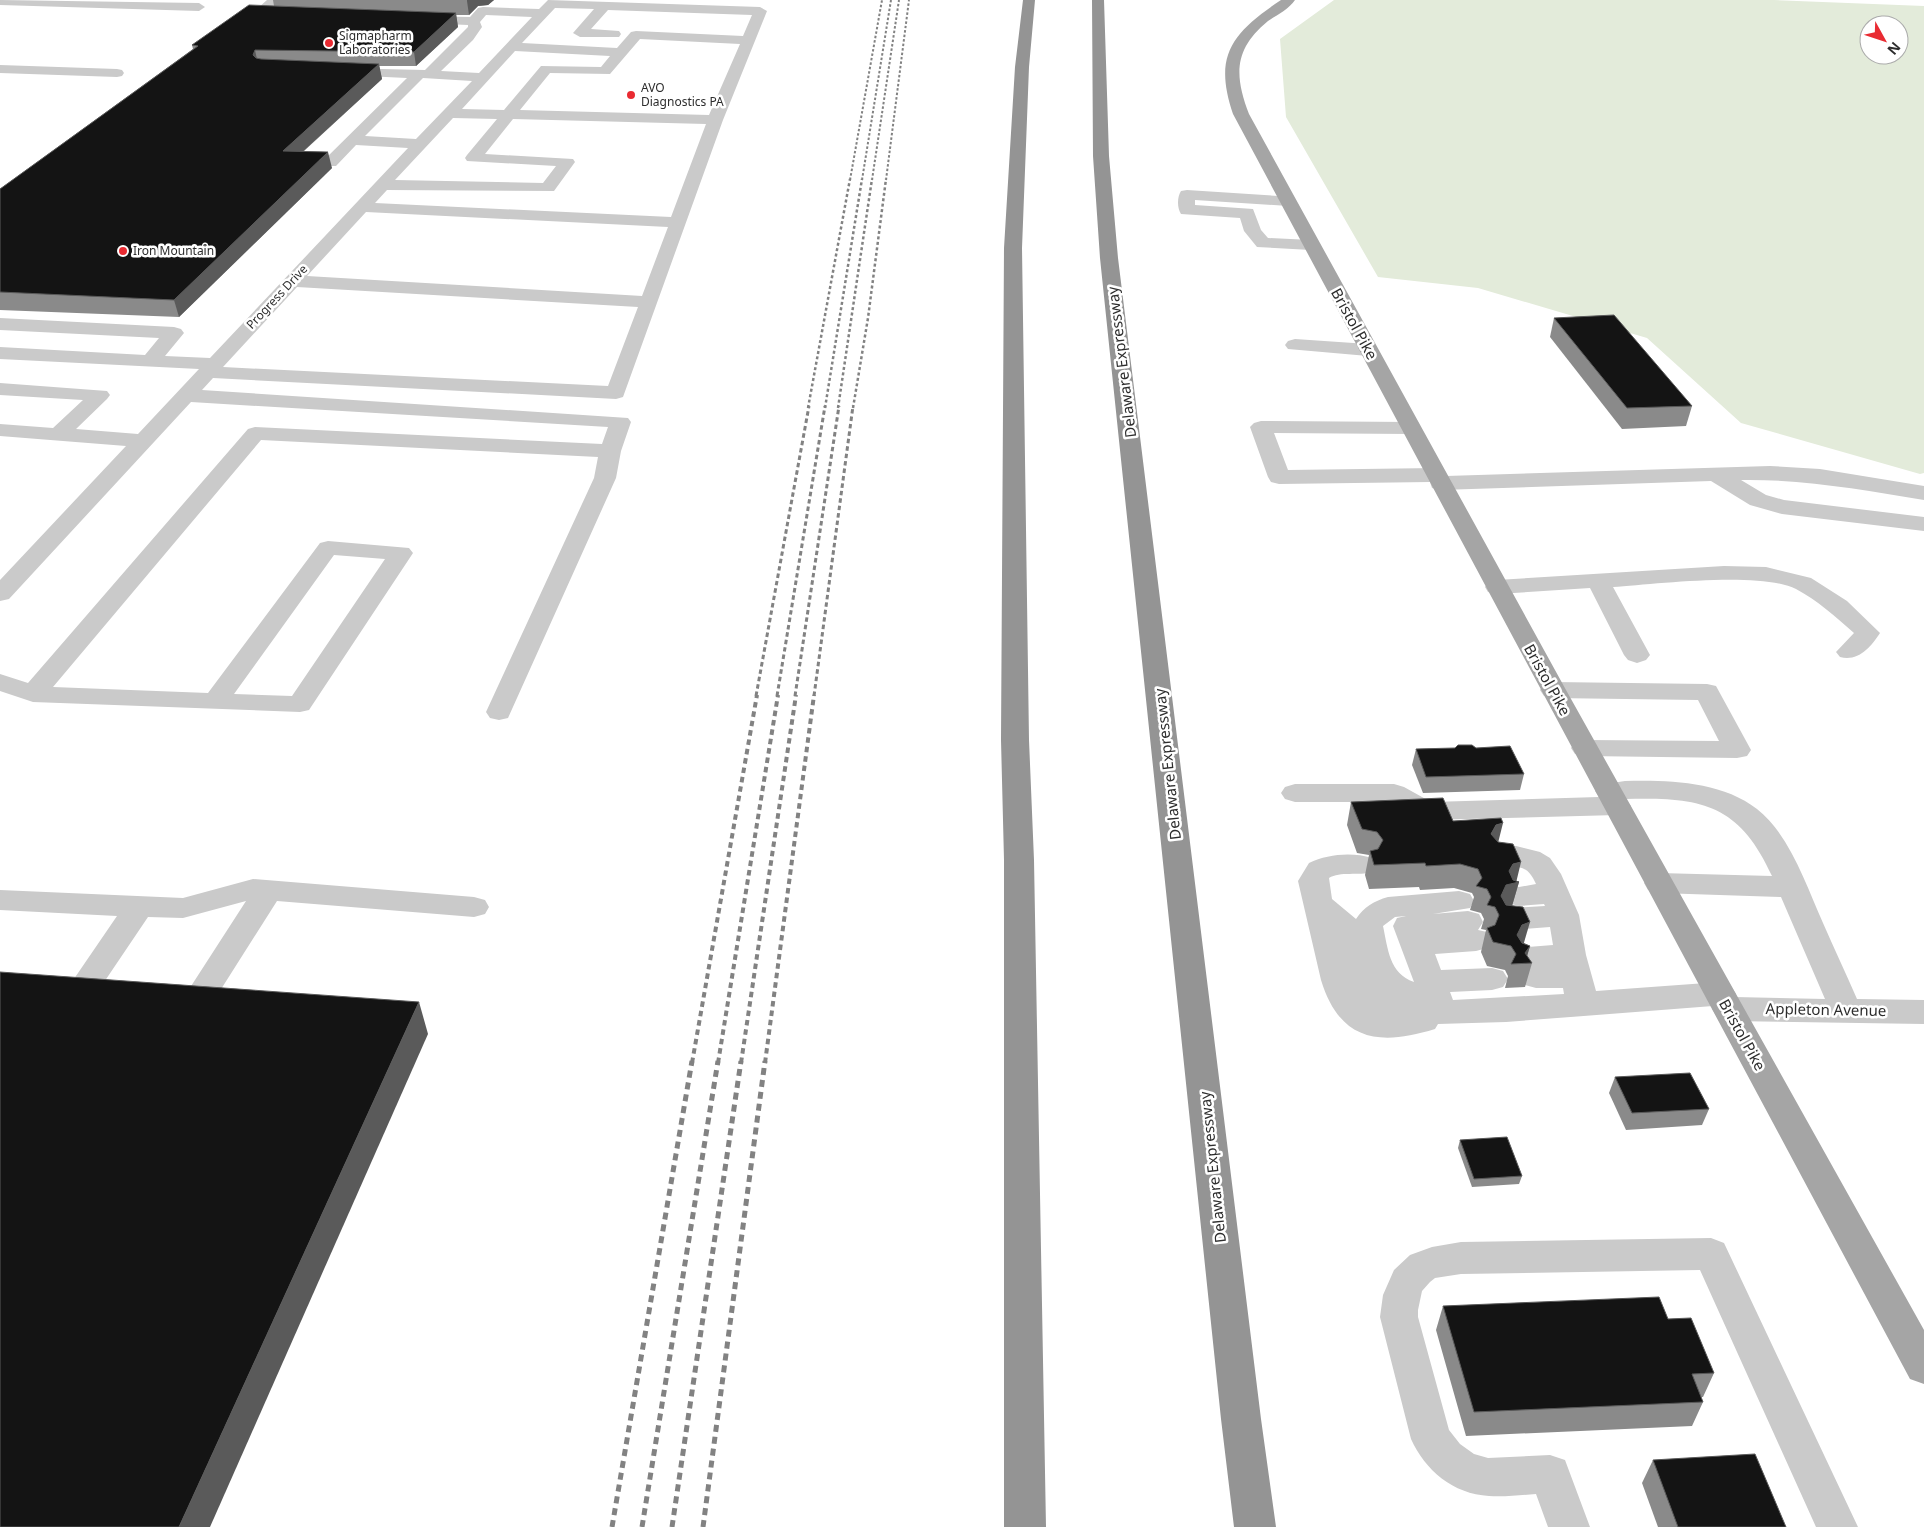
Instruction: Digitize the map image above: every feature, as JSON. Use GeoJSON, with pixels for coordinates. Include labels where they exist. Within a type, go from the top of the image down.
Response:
{"type":"FeatureCollection","features":[{"type":"Feature","properties":{"kind":"highway"},"geometry":{"type":"LineString","coordinates":[[1024,1527],[1013,248],[1022,68],[1030,0]]}},
{"type":"Feature","properties":{"kind":"highway","name":"Delaware Expressway"},"geometry":{"type":"LineString","coordinates":[[1098,0],[1101,156],[1109,258],[1154,634],[1241,1419],[1255,1527]]}},
{"type":"Feature","properties":{"kind":"main road","name":"Bristol Pike"},"geometry":{"type":"LineString","coordinates":[[1289,0],[1263,18],[1248,33],[1237,48],[1230,73],[1232,92],[1238,108],[1410,428],[1924,1367]]}},
{"type":"Feature","properties":{"kind":"street"},"geometry":{"type":"LineString","coordinates":[[0,1],[199,7]]}},
{"type":"Feature","properties":{"kind":"street"},"geometry":{"type":"LineString","coordinates":[[273,2],[258,14],[294,9]]}},
{"type":"Feature","properties":{"kind":"street"},"geometry":{"type":"LineString","coordinates":[[0,354],[150,361],[210,368],[616,393],[716,120],[762,6],[549,6],[478,16],[405,18]]}},
{"type":"Feature","properties":{"kind":"street","name":"Progress Drive"},"geometry":{"type":"LineString","coordinates":[[0,594],[549,6]]}},
{"type":"Feature","properties":{"kind":"street"},"geometry":{"type":"LineString","coordinates":[[604,6],[580,33],[748,40]]}},
{"type":"Feature","properties":{"kind":"street"},"geometry":{"type":"LineString","coordinates":[[416,8],[478,16]]}},
{"type":"Feature","properties":{"kind":"street"},"geometry":{"type":"LineString","coordinates":[[330,163],[352,140],[424,74],[468,37],[475,27],[478,16]]}},
{"type":"Feature","properties":{"kind":"street"},"geometry":{"type":"LineString","coordinates":[[382,185],[548,188],[567,162],[473,158],[546,69],[606,71],[636,35]]}},
{"type":"Feature","properties":{"kind":"street"},"geometry":{"type":"LineString","coordinates":[[511,47],[621,52]]}},
{"type":"Feature","properties":{"kind":"street"},"geometry":{"type":"LineString","coordinates":[[0,69],[117,73]]}},
{"type":"Feature","properties":{"kind":"street"},"geometry":{"type":"LineString","coordinates":[[332,70],[483,77]]}},
{"type":"Feature","properties":{"kind":"street"},"geometry":{"type":"LineString","coordinates":[[449,113],[716,120]]}},
{"type":"Feature","properties":{"kind":"street"},"geometry":{"type":"LineString","coordinates":[[352,140],[419,144]]}},
{"type":"Feature","properties":{"kind":"street"},"geometry":{"type":"LineString","coordinates":[[1288,201],[1187,195],[1187,210],[1247,213],[1253,232],[1263,243],[1311,245]]}},
{"type":"Feature","properties":{"kind":"street"},"geometry":{"type":"LineString","coordinates":[[362,207],[678,222]]}},
{"type":"Feature","properties":{"kind":"street"},"geometry":{"type":"LineString","coordinates":[[292,281],[649,302]]}},
{"type":"Feature","properties":{"kind":"street"},"geometry":{"type":"LineString","coordinates":[[0,324],[174,333],[150,361]]}},
{"type":"Feature","properties":{"kind":"street"},"geometry":{"type":"LineString","coordinates":[[1295,345],[1368,350]]}},
{"type":"Feature","properties":{"kind":"street"},"geometry":{"type":"LineString","coordinates":[[0,389],[100,394],[59,434]]}},
{"type":"Feature","properties":{"kind":"street"},"geometry":{"type":"LineString","coordinates":[[185,395],[621,422],[610,452],[605,478],[499,712]]}},
{"type":"Feature","properties":{"kind":"street"},"geometry":{"type":"LineString","coordinates":[[33,694],[285,401]]}},
{"type":"Feature","properties":{"kind":"street"},"geometry":{"type":"LineString","coordinates":[[1410,428],[1261,427],[1280,478],[1645,477],[1770,473],[1812,475],[1924,493]]}},
{"type":"Feature","properties":{"kind":"street"},"geometry":{"type":"LineString","coordinates":[[0,430],[144,441]]}},
{"type":"Feature","properties":{"kind":"street"},"geometry":{"type":"LineString","coordinates":[[255,434],[610,452]]}},
{"type":"Feature","properties":{"kind":"street"},"geometry":{"type":"LineString","coordinates":[[1716,475],[1758,500],[1782,507],[1924,524]]}},
{"type":"Feature","properties":{"kind":"street"},"geometry":{"type":"LineString","coordinates":[[0,682],[33,694],[215,701],[300,704],[401,553],[328,548],[215,701]]}},
{"type":"Feature","properties":{"kind":"street"},"geometry":{"type":"LineString","coordinates":[[1497,587],[1724,573],[1766,574],[1803,583],[1838,606],[1868,633],[1849,652]]}},
{"type":"Feature","properties":{"kind":"street"},"geometry":{"type":"LineString","coordinates":[[1598,581],[1637,655]]}},
{"type":"Feature","properties":{"kind":"street"},"geometry":{"type":"LineString","coordinates":[[1553,690],[1707,692],[1737,750],[1585,748]]}},
{"type":"Feature","properties":{"kind":"street"},"geometry":{"type":"LineString","coordinates":[[1295,793],[1394,793],[1426,811],[1613,798],[1647,788],[1688,793],[1718,801],[1745,814],[1766,836],[1791,887],[1846,1011]]}},
{"type":"Feature","properties":{"kind":"street"},"geometry":{"type":"LineString","coordinates":[[1502,857],[1516,856],[1530,859],[1540,865],[1569,946]]}},
{"type":"Feature","properties":{"kind":"street"},"geometry":{"type":"LineString","coordinates":[[1362,865],[1319,869],[1314,874],[1313,881],[1318,903],[1348,930],[1356,947],[1371,995],[1381,1005],[1429,979],[1476,940]]}},
{"type":"Feature","properties":{"kind":"street"},"geometry":{"type":"LineString","coordinates":[[1659,883],[1791,887]]}},
{"type":"Feature","properties":{"kind":"street"},"geometry":{"type":"LineString","coordinates":[[0,900],[183,908],[253,889],[474,907]]}},
{"type":"Feature","properties":{"kind":"street"},"geometry":{"type":"LineString","coordinates":[[200,997],[270,890]]}},
{"type":"Feature","properties":{"kind":"street"},"geometry":{"type":"LineString","coordinates":[[81,992],[140,906]]}},
{"type":"Feature","properties":{"kind":"street"},"geometry":{"type":"LineString","coordinates":[[1388,907],[1476,940],[1429,979],[1407,993],[1388,982],[1375,963],[1368,926],[1373,917],[1388,907]]}},
{"type":"Feature","properties":{"kind":"street"},"geometry":{"type":"LineString","coordinates":[[1523,937],[1569,946]]}},
{"type":"Feature","properties":{"kind":"street"},"geometry":{"type":"LineString","coordinates":[[1523,937],[1569,946]]}},
{"type":"Feature","properties":{"kind":"street"},"geometry":{"type":"LineString","coordinates":[[1523,937],[1569,946]]}},
{"type":"Feature","properties":{"kind":"street"},"geometry":{"type":"LineString","coordinates":[[1429,979],[1569,946]]}},
{"type":"Feature","properties":{"kind":"street","name":"Appleton Avenue"},"geometry":{"type":"LineString","coordinates":[[1569,946],[1724,1001],[1846,1011],[1924,1012]]}},
{"type":"Feature","properties":{"kind":"street"},"geometry":{"type":"LineString","coordinates":[[1569,1527],[1550,1474],[1488,1477],[1463,1471],[1446,1457],[1431,1439],[1399,1317],[1399,1301],[1409,1279],[1423,1266],[1461,1258],[1711,1254],[1837,1527]]}},
{"type":"Feature","properties":{"kind":"green space"},"geometry":{"type":"Polygon","coordinates":[[[1334,0],[1774,0],[1924,6],[1924,473],[1920,474],[1741,423],[1647,338],[1478,288],[1378,277],[1286,117],[1280,39],[1334,0]]]}},
{"type":"Feature","properties":{"kind":"building","name":"Iron Mountain"},"geometry":{"type":"Polygon","coordinates":[[[249,5],[456,13],[414,52],[255,50],[253,55],[261,59],[379,64],[283,151],[328,152],[174,300],[0,292],[0,189],[198,46],[192,45],[249,5]]]}},
{"type":"Feature","properties":{"kind":"building"},"geometry":{"type":"Polygon","coordinates":[[[1614,315],[1692,406],[1627,408],[1554,318],[1614,315]]]}},
{"type":"Feature","properties":{"kind":"building"},"geometry":{"type":"Polygon","coordinates":[[[1458,745],[1472,745],[1476,748],[1510,746],[1524,774],[1426,777],[1416,749],[1455,748],[1458,745]]]}},
{"type":"Feature","properties":{"kind":"building"},"geometry":{"type":"Polygon","coordinates":[[[1443,798],[1453,821],[1501,818],[1503,823],[1496,825],[1491,834],[1498,842],[1513,844],[1521,862],[1513,864],[1509,871],[1513,880],[1519,882],[1506,885],[1501,896],[1506,905],[1523,907],[1530,922],[1522,925],[1517,935],[1522,943],[1530,946],[1525,953],[1532,963],[1511,964],[1516,954],[1511,946],[1493,942],[1487,928],[1495,925],[1499,915],[1495,907],[1487,905],[1491,897],[1487,889],[1476,886],[1482,878],[1478,869],[1460,864],[1426,866],[1425,863],[1374,865],[1370,851],[1378,849],[1383,840],[1377,832],[1362,829],[1351,802],[1443,798]]]}},
{"type":"Feature","properties":{"kind":"building"},"geometry":{"type":"Polygon","coordinates":[[[0,972],[419,1002],[179,1527],[0,1527],[0,972]]]}},
{"type":"Feature","properties":{"kind":"building"},"geometry":{"type":"Polygon","coordinates":[[[1690,1073],[1709,1109],[1632,1113],[1615,1077],[1690,1073]]]}},
{"type":"Feature","properties":{"kind":"building"},"geometry":{"type":"Polygon","coordinates":[[[1507,1137],[1522,1176],[1474,1179],[1460,1140],[1507,1137]]]}},
{"type":"Feature","properties":{"kind":"building"},"geometry":{"type":"Polygon","coordinates":[[[1659,1297],[1668,1319],[1691,1318],[1714,1373],[1692,1374],[1703,1402],[1474,1412],[1443,1306],[1659,1297]]]}},
{"type":"Feature","properties":{"kind":"building"},"geometry":{"type":"Polygon","coordinates":[[[1755,1454],[1786,1527],[1678,1527],[1653,1460],[1755,1454]]]}},
{"type":"Feature","properties":{"kind":"railway"},"geometry":{"type":"LineString","coordinates":[[850,180],[882,0]]}},
{"type":"Feature","properties":{"kind":"railway"},"geometry":{"type":"LineString","coordinates":[[862,180],[891,0]]}},
{"type":"Feature","properties":{"kind":"railway"},"geometry":{"type":"LineString","coordinates":[[872,180],[899,0]]}},
{"type":"Feature","properties":{"kind":"railway"},"geometry":{"type":"LineString","coordinates":[[886,180],[909,0]]}},
{"type":"Feature","properties":{"kind":"railway"},"geometry":{"type":"LineString","coordinates":[[808,408],[850,179]]}},
{"type":"Feature","properties":{"kind":"railway"},"geometry":{"type":"LineString","coordinates":[[825,408],[862,179]]}},
{"type":"Feature","properties":{"kind":"railway"},"geometry":{"type":"LineString","coordinates":[[838,408],[872,179]]}},
{"type":"Feature","properties":{"kind":"railway"},"geometry":{"type":"LineString","coordinates":[[853,408],[868,318],[886,179]]}},
{"type":"Feature","properties":{"kind":"railway"},"geometry":{"type":"LineString","coordinates":[[756,696],[809,406]]}},
{"type":"Feature","properties":{"kind":"railway"},"geometry":{"type":"LineString","coordinates":[[777,696],[825,406]]}},
{"type":"Feature","properties":{"kind":"railway"},"geometry":{"type":"LineString","coordinates":[[795,696],[839,406]]}},
{"type":"Feature","properties":{"kind":"railway"},"geometry":{"type":"LineString","coordinates":[[814,696],[853,406]]}},
{"type":"Feature","properties":{"kind":"railway"},"geometry":{"type":"LineString","coordinates":[[692,1063],[757,695]]}},
{"type":"Feature","properties":{"kind":"railway"},"geometry":{"type":"LineString","coordinates":[[718,1063],[778,695]]}},
{"type":"Feature","properties":{"kind":"railway"},"geometry":{"type":"LineString","coordinates":[[741,1063],[796,695]]}},
{"type":"Feature","properties":{"kind":"railway"},"geometry":{"type":"LineString","coordinates":[[765,1063],[814,695]]}},
{"type":"Feature","properties":{"kind":"railway"},"geometry":{"type":"LineString","coordinates":[[612,1527],[692,1061]]}},
{"type":"Feature","properties":{"kind":"railway"},"geometry":{"type":"LineString","coordinates":[[642,1527],[718,1061]]}},
{"type":"Feature","properties":{"kind":"railway"},"geometry":{"type":"LineString","coordinates":[[672,1527],[741,1061]]}},
{"type":"Feature","properties":{"kind":"railway"},"geometry":{"type":"LineString","coordinates":[[703,1527],[765,1061]]}},
{"type":"Feature","properties":{"kind":"place","name":"Sigmapharm Laboratories"},"geometry":{"type":"Point","coordinates":[329,43]}},
{"type":"Feature","properties":{"kind":"place","name":"AVO Diagnostics PA"},"geometry":{"type":"Point","coordinates":[631,95]}},
{"type":"Feature","properties":{"kind":"place","name":"Iron Mountain"},"geometry":{"type":"Point","coordinates":[123,251]}}]}
